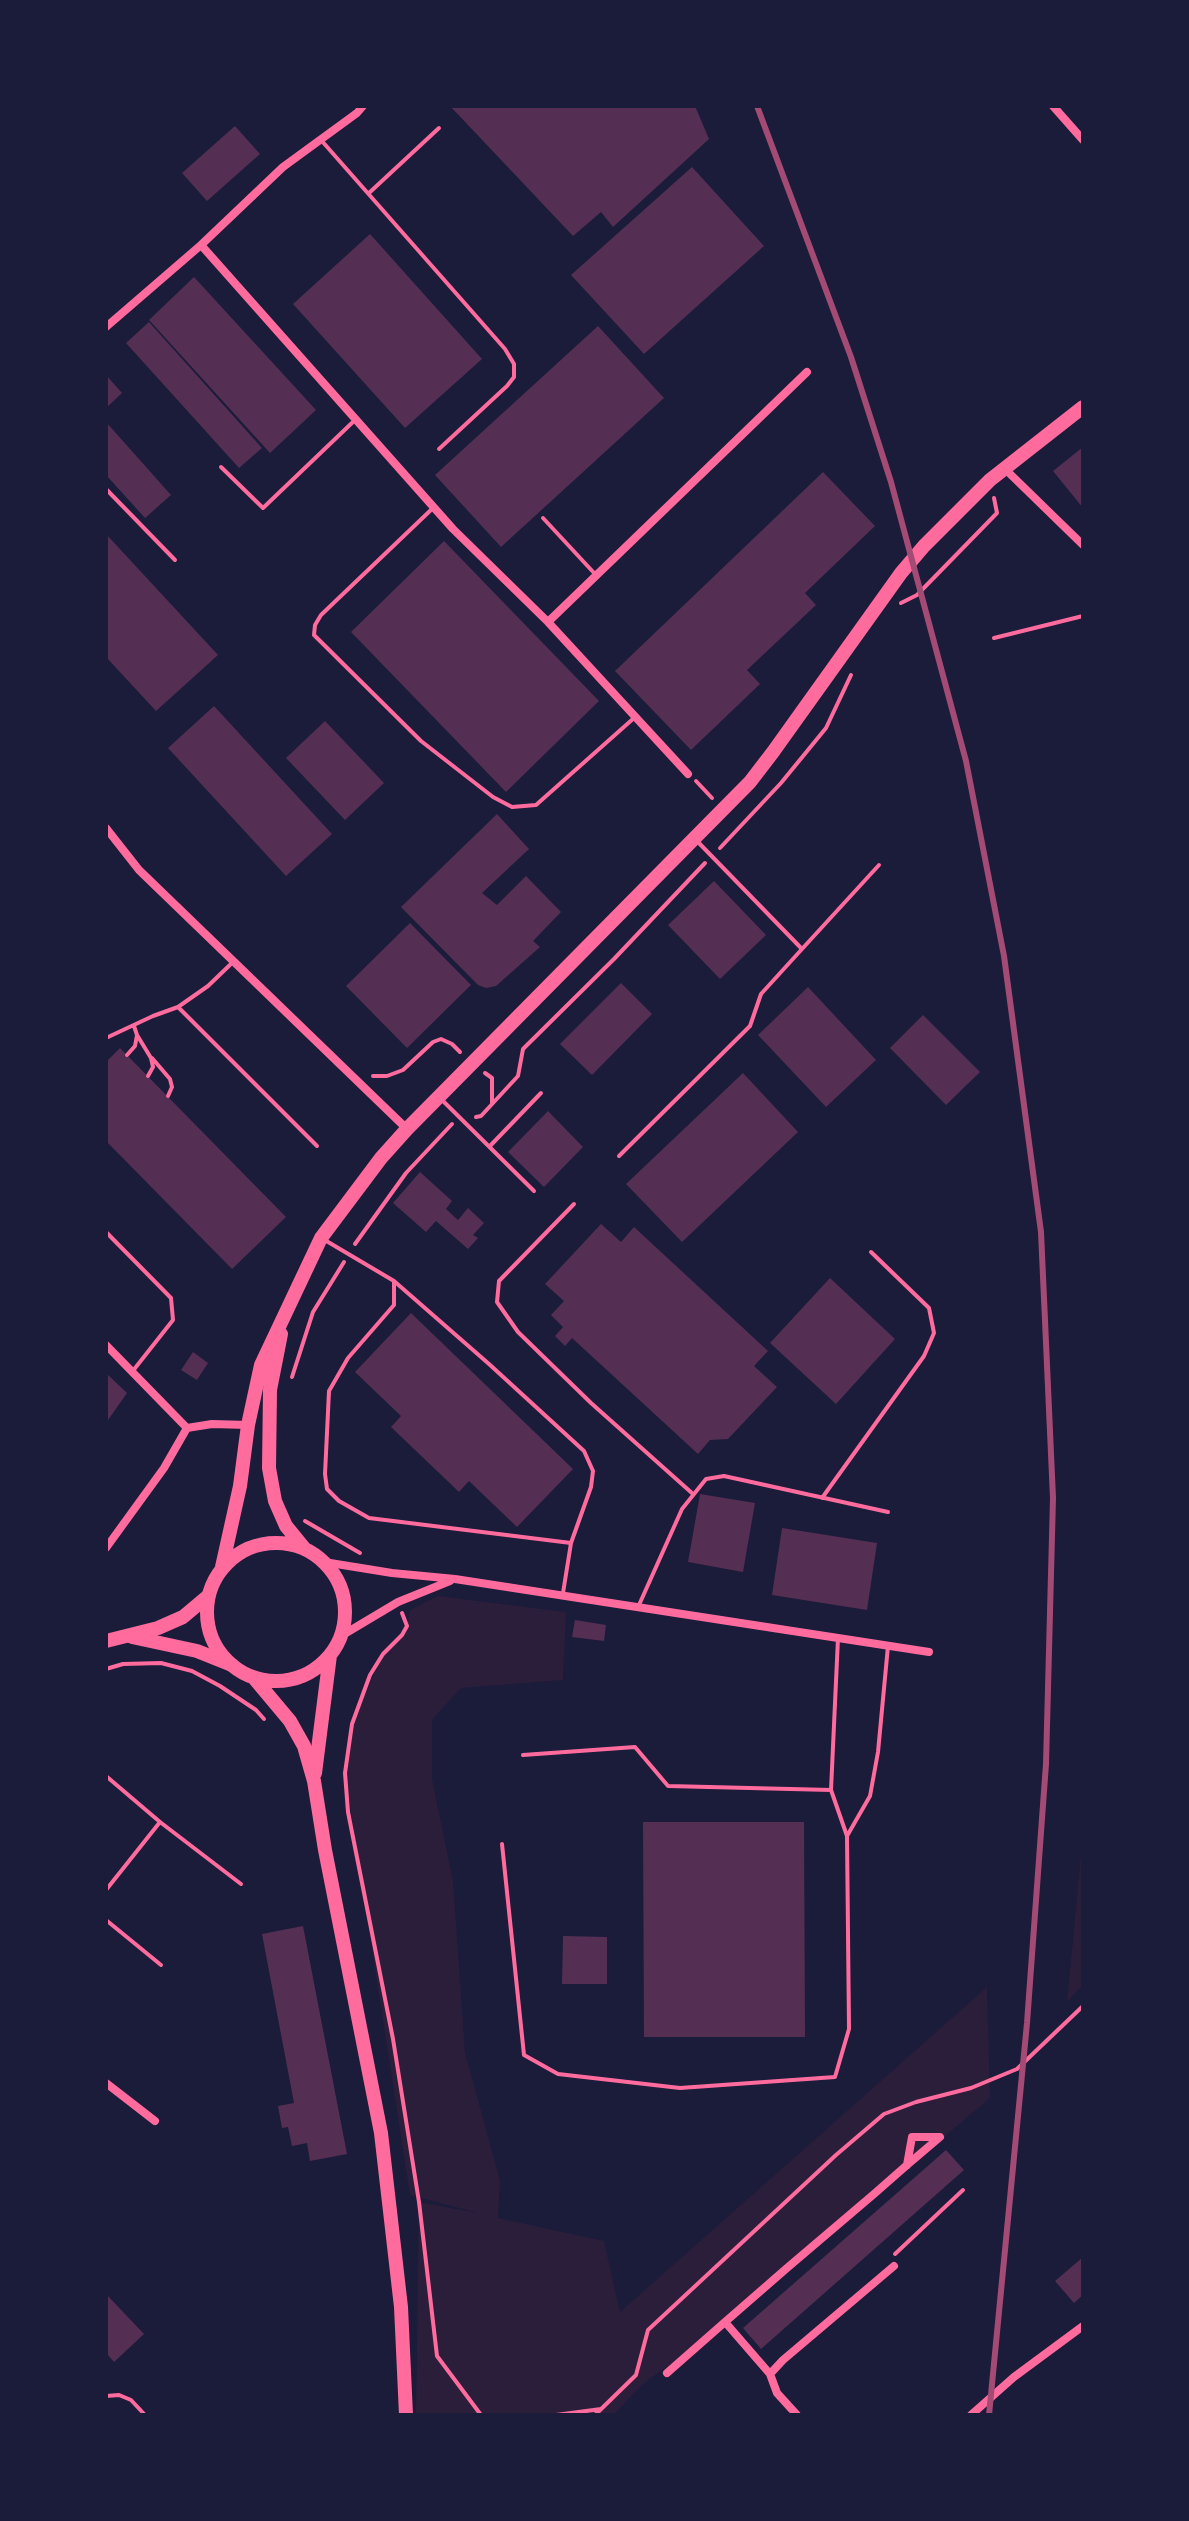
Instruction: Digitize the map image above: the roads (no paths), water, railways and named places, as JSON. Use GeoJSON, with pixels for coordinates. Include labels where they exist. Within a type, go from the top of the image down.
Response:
{"type":"FeatureCollection","features":[{"type":"Feature","properties":{"kind":"main road"},"geometry":{"type":"LineString","coordinates":[[232,1665],[219,1651],[210,1634],[206,1615],[208,1596],[222,1567],[261,1365],[321,1238],[381,1158],[407,1129],[723,810],[773,752],[901,573],[966,502],[1083,407]]}},
{"type":"Feature","properties":{"kind":"main road"},"geometry":{"type":"LineString","coordinates":[[254,1678],[275,1681],[296,1678],[315,1669],[330,1655],[341,1636],[345,1617],[344,1597],[337,1578],[324,1562],[304,1548],[286,1526],[275,1501],[269,1468],[270,1390],[285,1314]]}},
{"type":"Feature","properties":{"kind":"main road"},"geometry":{"type":"LineString","coordinates":[[222,1567],[239,1552],[260,1544],[283,1543],[304,1548]]}},
{"type":"Feature","properties":{"kind":"main road"},"geometry":{"type":"LineString","coordinates":[[131,1637],[183,1617],[208,1596]]}},
{"type":"Feature","properties":{"kind":"main road"},"geometry":{"type":"LineString","coordinates":[[107,1637],[131,1637],[197,1651],[232,1665],[254,1678],[290,1721],[304,1746],[314,1781],[381,2133],[401,2307],[406,2415]]}},
{"type":"Feature","properties":{"kind":"main road"},"geometry":{"type":"LineString","coordinates":[[314,1781],[330,1655]]}},
{"type":"Feature","properties":{"kind":"street"},"geometry":{"type":"LineString","coordinates":[[106,327],[201,245],[283,167],[363,106]]}},
{"type":"Feature","properties":{"kind":"street"},"geometry":{"type":"LineString","coordinates":[[1053,106],[1083,140]]}},
{"type":"Feature","properties":{"kind":"street"},"geometry":{"type":"LineString","coordinates":[[201,245],[434,508],[548,622],[688,774]]}},
{"type":"Feature","properties":{"kind":"street"},"geometry":{"type":"LineString","coordinates":[[548,622],[807,372]]}},
{"type":"Feature","properties":{"kind":"street"},"geometry":{"type":"LineString","coordinates":[[1005,469],[1083,545]]}},
{"type":"Feature","properties":{"kind":"street"},"geometry":{"type":"LineString","coordinates":[[106,828],[139,870],[407,1129]]}},
{"type":"Feature","properties":{"kind":"street"},"geometry":{"type":"LineString","coordinates":[[106,1345],[187,1428]]}},
{"type":"Feature","properties":{"kind":"street"},"geometry":{"type":"LineString","coordinates":[[187,1428],[212,1424],[248,1425]]}},
{"type":"Feature","properties":{"kind":"street"},"geometry":{"type":"LineString","coordinates":[[106,1548],[164,1468],[187,1428]]}},
{"type":"Feature","properties":{"kind":"street"},"geometry":{"type":"LineString","coordinates":[[324,1562],[455,1579],[929,1652]]}},
{"type":"Feature","properties":{"kind":"street"},"geometry":{"type":"LineString","coordinates":[[341,1636],[398,1602],[455,1579]]}},
{"type":"Feature","properties":{"kind":"street"},"geometry":{"type":"LineString","coordinates":[[107,2086],[155,2121]]}},
{"type":"Feature","properties":{"kind":"street"},"geometry":{"type":"LineString","coordinates":[[667,2373],[907,2165]]}},
{"type":"Feature","properties":{"kind":"street"},"geometry":{"type":"LineString","coordinates":[[770,2374],[894,2266]]}},
{"type":"Feature","properties":{"kind":"street"},"geometry":{"type":"LineString","coordinates":[[725,2322],[770,2374],[777,2393],[797,2415]]}},
{"type":"Feature","properties":{"kind":"street"},"geometry":{"type":"LineString","coordinates":[[971,2415],[1014,2377],[1083,2326]]}},
{"type":"Feature","properties":{"kind":"lane"},"geometry":{"type":"LineString","coordinates":[[369,193],[439,128]]}},
{"type":"Feature","properties":{"kind":"lane"},"geometry":{"type":"LineString","coordinates":[[321,140],[505,349],[514,364],[514,377],[507,386],[439,449]]}},
{"type":"Feature","properties":{"kind":"lane"},"geometry":{"type":"LineString","coordinates":[[221,467],[263,508],[355,420]]}},
{"type":"Feature","properties":{"kind":"lane"},"geometry":{"type":"LineString","coordinates":[[106,489],[175,560]]}},
{"type":"Feature","properties":{"kind":"lane"},"geometry":{"type":"LineString","coordinates":[[434,508],[321,615],[314,635],[421,741],[493,797],[512,807],[536,805],[635,716]]}},
{"type":"Feature","properties":{"kind":"lane"},"geometry":{"type":"LineString","coordinates":[[543,518],[597,575]]}},
{"type":"Feature","properties":{"kind":"lane"},"geometry":{"type":"LineString","coordinates":[[994,638],[1083,616]]}},
{"type":"Feature","properties":{"kind":"lane"},"geometry":{"type":"LineString","coordinates":[[695,839],[802,949]]}},
{"type":"Feature","properties":{"kind":"lane"},"geometry":{"type":"LineString","coordinates":[[619,1156],[750,1026],[761,994],[879,865]]}},
{"type":"Feature","properties":{"kind":"lane"},"geometry":{"type":"LineString","coordinates":[[106,1038],[178,1007],[208,986],[233,962]]}},
{"type":"Feature","properties":{"kind":"lane"},"geometry":{"type":"LineString","coordinates":[[178,1007],[317,1146]]}},
{"type":"Feature","properties":{"kind":"lane"},"geometry":{"type":"LineString","coordinates":[[134,1026],[151,1058],[170,1079],[172,1087],[168,1096]]}},
{"type":"Feature","properties":{"kind":"lane"},"geometry":{"type":"LineString","coordinates":[[127,1055],[135,1046],[137,1035]]}},
{"type":"Feature","properties":{"kind":"lane"},"geometry":{"type":"LineString","coordinates":[[148,1076],[153,1067],[151,1058]]}},
{"type":"Feature","properties":{"kind":"lane"},"geometry":{"type":"LineString","coordinates":[[490,1146],[541,1093]]}},
{"type":"Feature","properties":{"kind":"lane"},"geometry":{"type":"LineString","coordinates":[[439,1097],[534,1191]]}},
{"type":"Feature","properties":{"kind":"lane"},"geometry":{"type":"LineString","coordinates":[[574,1204],[499,1281],[497,1302],[518,1332],[539,1353],[693,1494]]}},
{"type":"Feature","properties":{"kind":"lane"},"geometry":{"type":"LineString","coordinates":[[106,1232],[171,1298],[173,1320],[132,1372]]}},
{"type":"Feature","properties":{"kind":"lane"},"geometry":{"type":"LineString","coordinates":[[321,1238],[394,1281],[584,1451],[593,1471],[591,1487],[571,1543],[563,1596]]}},
{"type":"Feature","properties":{"kind":"lane"},"geometry":{"type":"LineString","coordinates":[[822,1498],[924,1356],[934,1333],[929,1308],[871,1252]]}},
{"type":"Feature","properties":{"kind":"lane"},"geometry":{"type":"LineString","coordinates":[[394,1281],[394,1305],[348,1358],[329,1391],[327,1489],[339,1501],[369,1518],[571,1543]]}},
{"type":"Feature","properties":{"kind":"lane"},"geometry":{"type":"LineString","coordinates":[[638,1607],[682,1509],[706,1479],[724,1476],[888,1512]]}},
{"type":"Feature","properties":{"kind":"lane"},"geometry":{"type":"LineString","coordinates":[[502,1844],[524,2055],[558,2074],[680,2088],[835,2077],[849,2029],[847,1836],[831,1790],[838,1638]]}},
{"type":"Feature","properties":{"kind":"lane"},"geometry":{"type":"LineString","coordinates":[[847,1836],[870,1796],[878,1752],[888,1646]]}},
{"type":"Feature","properties":{"kind":"lane"},"geometry":{"type":"LineString","coordinates":[[523,1755],[635,1747],[668,1786],[831,1790]]}},
{"type":"Feature","properties":{"kind":"lane"},"geometry":{"type":"LineString","coordinates":[[106,1776],[241,1884]]}},
{"type":"Feature","properties":{"kind":"lane"},"geometry":{"type":"LineString","coordinates":[[106,1890],[160,1822]]}},
{"type":"Feature","properties":{"kind":"lane"},"geometry":{"type":"LineString","coordinates":[[106,1920],[161,1965]]}},
{"type":"Feature","properties":{"kind":"lane"},"geometry":{"type":"LineString","coordinates":[[106,2396],[119,2395],[131,2400],[145,2415]]}},
{"type":"Feature","properties":{"kind":"railway"},"geometry":{"type":"LineString","coordinates":[[757,106],[851,357],[891,482],[966,761],[1004,956],[1041,1232],[1053,1498],[1046,1764],[1027,2023],[989,2415]]}}]}
